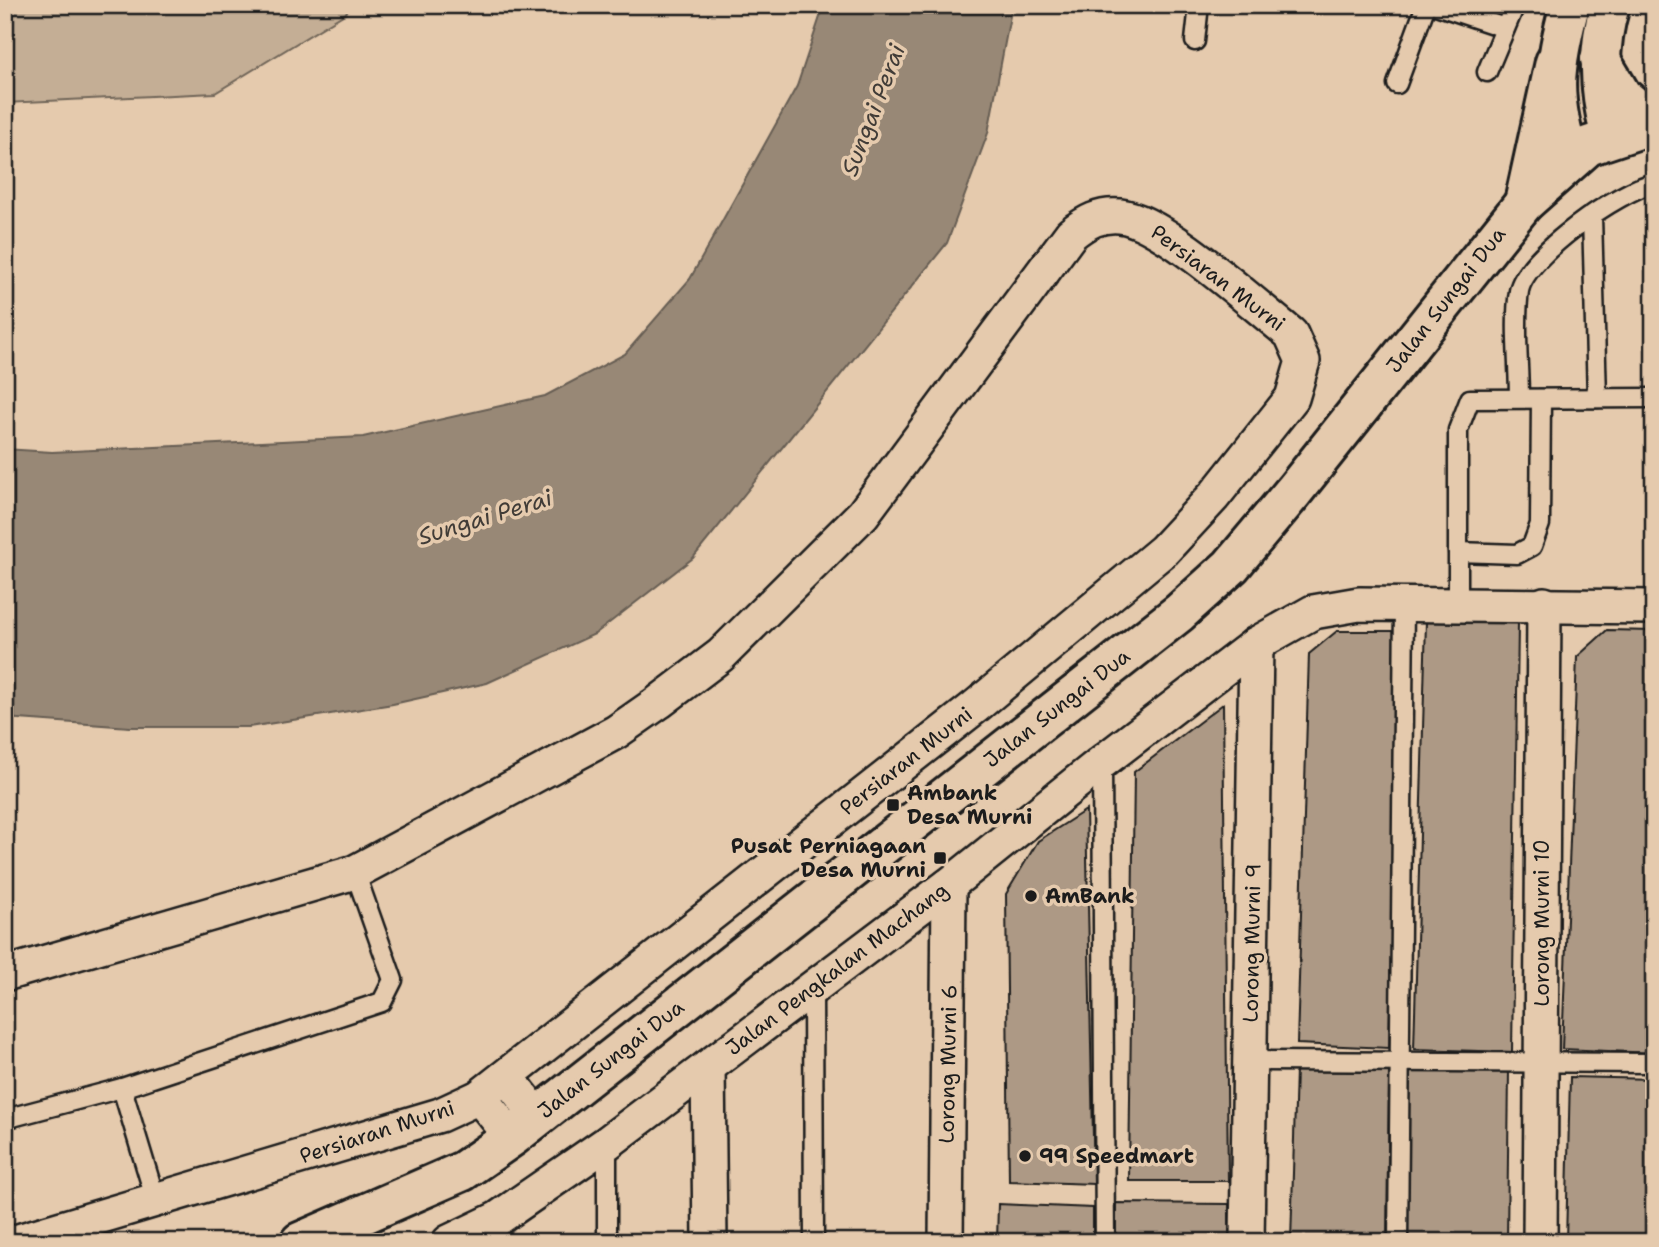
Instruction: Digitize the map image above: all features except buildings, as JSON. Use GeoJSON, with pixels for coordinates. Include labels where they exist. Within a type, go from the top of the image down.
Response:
{"type":"FeatureCollection","features":[{"type":"Feature","properties":{"kind":"main road"},"geometry":{"type":"LineString","coordinates":[[1524,203],[1570,5]]}},
{"type":"Feature","properties":{"kind":"main road"},"geometry":{"type":"LineString","coordinates":[[1610,5],[1600,59],[1603,108],[1611,137]]}},
{"type":"Feature","properties":{"kind":"main road"},"geometry":{"type":"LineString","coordinates":[[1600,59],[1622,96],[1654,123]]}},
{"type":"Feature","properties":{"kind":"main road"},"geometry":{"type":"LineString","coordinates":[[1555,62],[1557,119],[1570,160]]}},
{"type":"Feature","properties":{"kind":"main road","name":"Jalan Sungai Dua"},"geometry":{"type":"LineString","coordinates":[[300,1242],[463,1171],[525,1127],[1188,605],[1231,566],[1294,491],[1524,203],[1588,146],[1654,123]]}},
{"type":"Feature","properties":{"kind":"street","name":"Persiaran Murni"},"geometry":{"type":"LineString","coordinates":[[5,974],[355,872],[616,732],[721,655],[863,514],[1071,234],[1086,222],[1102,216],[1119,216],[1139,220],[1163,233],[1291,334],[1303,361],[1292,398],[1214,496],[1164,550],[975,707],[479,1097],[440,1115],[15,1242]]}},
{"type":"Feature","properties":{"kind":"street","name":"Jalan Pengkalan Machang"},"geometry":{"type":"LineString","coordinates":[[449,1242],[496,1230],[949,885],[1102,762],[1256,644],[1313,612],[1359,604],[1654,607]]}},
{"type":"Feature","properties":{"kind":"street","name":"Lorong Murni 10"},"geometry":{"type":"LineString","coordinates":[[1540,1242],[1544,604]]}},
{"type":"Feature","properties":{"kind":"street","name":"Lorong Murni 9"},"geometry":{"type":"LineString","coordinates":[[1247,1242],[1256,644]]}},
{"type":"Feature","properties":{"kind":"street","name":"Lorong Murni 6"},"geometry":{"type":"LineString","coordinates":[[946,1242],[949,885]]}},
{"type":"Feature","properties":{"kind":"street"},"geometry":{"type":"LineString","coordinates":[[708,1067],[709,1242]]}},
{"type":"Feature","properties":{"kind":"street"},"geometry":{"type":"LineString","coordinates":[[506,1077],[525,1127]]}},
{"type":"Feature","properties":{"kind":"street"},"geometry":{"type":"LineString","coordinates":[[479,1097],[525,1127]]}},
{"type":"Feature","properties":{"kind":"lane"},"geometry":{"type":"LineString","coordinates":[[1195,41],[1199,5]]}},
{"type":"Feature","properties":{"kind":"lane"},"geometry":{"type":"LineString","coordinates":[[1397,84],[1426,5]]}},
{"type":"Feature","properties":{"kind":"lane"},"geometry":{"type":"LineString","coordinates":[[1436,5],[1505,28]]}},
{"type":"Feature","properties":{"kind":"lane"},"geometry":{"type":"LineString","coordinates":[[1488,72],[1515,5]]}},
{"type":"Feature","properties":{"kind":"lane"},"geometry":{"type":"LineString","coordinates":[[1519,398],[1519,289],[1535,262],[1592,216],[1637,187],[1654,183]]}},
{"type":"Feature","properties":{"kind":"lane"},"geometry":{"type":"LineString","coordinates":[[1592,216],[1597,398]]}},
{"type":"Feature","properties":{"kind":"lane"},"geometry":{"type":"LineString","coordinates":[[1458,604],[1458,430],[1470,398],[1654,398]]}},
{"type":"Feature","properties":{"kind":"lane"},"geometry":{"type":"LineString","coordinates":[[1458,552],[1517,554],[1532,546],[1540,524],[1541,399]]}},
{"type":"Feature","properties":{"kind":"lane"},"geometry":{"type":"LineString","coordinates":[[1398,1242],[1404,604]]}},
{"type":"Feature","properties":{"kind":"lane"},"geometry":{"type":"LineString","coordinates":[[1102,762],[1105,1242]]}},
{"type":"Feature","properties":{"kind":"lane"},"geometry":{"type":"LineString","coordinates":[[5,1119],[122,1087],[382,1002],[393,980],[355,872]]}},
{"type":"Feature","properties":{"kind":"lane"},"geometry":{"type":"LineString","coordinates":[[813,987],[814,1242]]}},
{"type":"Feature","properties":{"kind":"lane"},"geometry":{"type":"LineString","coordinates":[[1250,1061],[1654,1063]]}},
{"type":"Feature","properties":{"kind":"lane"},"geometry":{"type":"LineString","coordinates":[[122,1087],[156,1201]]}},
{"type":"Feature","properties":{"kind":"lane"},"geometry":{"type":"LineString","coordinates":[[607,1143],[607,1242]]}},
{"type":"Feature","properties":{"kind":"shaded area"},"geometry":{"type":"Polygon","coordinates":[[[5,5],[350,5],[346,13],[215,93],[5,103],[5,5]]]}},
{"type":"Feature","properties":{"kind":"water","name":"Sungai Perai"},"geometry":{"type":"Polygon","coordinates":[[[824,5],[1012,5],[988,133],[947,243],[693,558],[595,634],[487,683],[393,704],[249,727],[130,727],[5,718],[5,449],[52,452],[363,437],[545,396],[625,354],[690,279],[797,86],[824,5]]]}},
{"type":"Feature","properties":{"kind":"place","name":"Ambank Desa Murni"},"geometry":{"type":"Point","coordinates":[893,805]}},
{"type":"Feature","properties":{"kind":"place","name":"Pusat Perniagaan Desa Murni"},"geometry":{"type":"Point","coordinates":[940,858]}},
{"type":"Feature","properties":{"kind":"place","name":"AmBank"},"geometry":{"type":"Point","coordinates":[1031,896]}},
{"type":"Feature","properties":{"kind":"place","name":"99 Speedmart"},"geometry":{"type":"Point","coordinates":[1025,1156]}}]}
